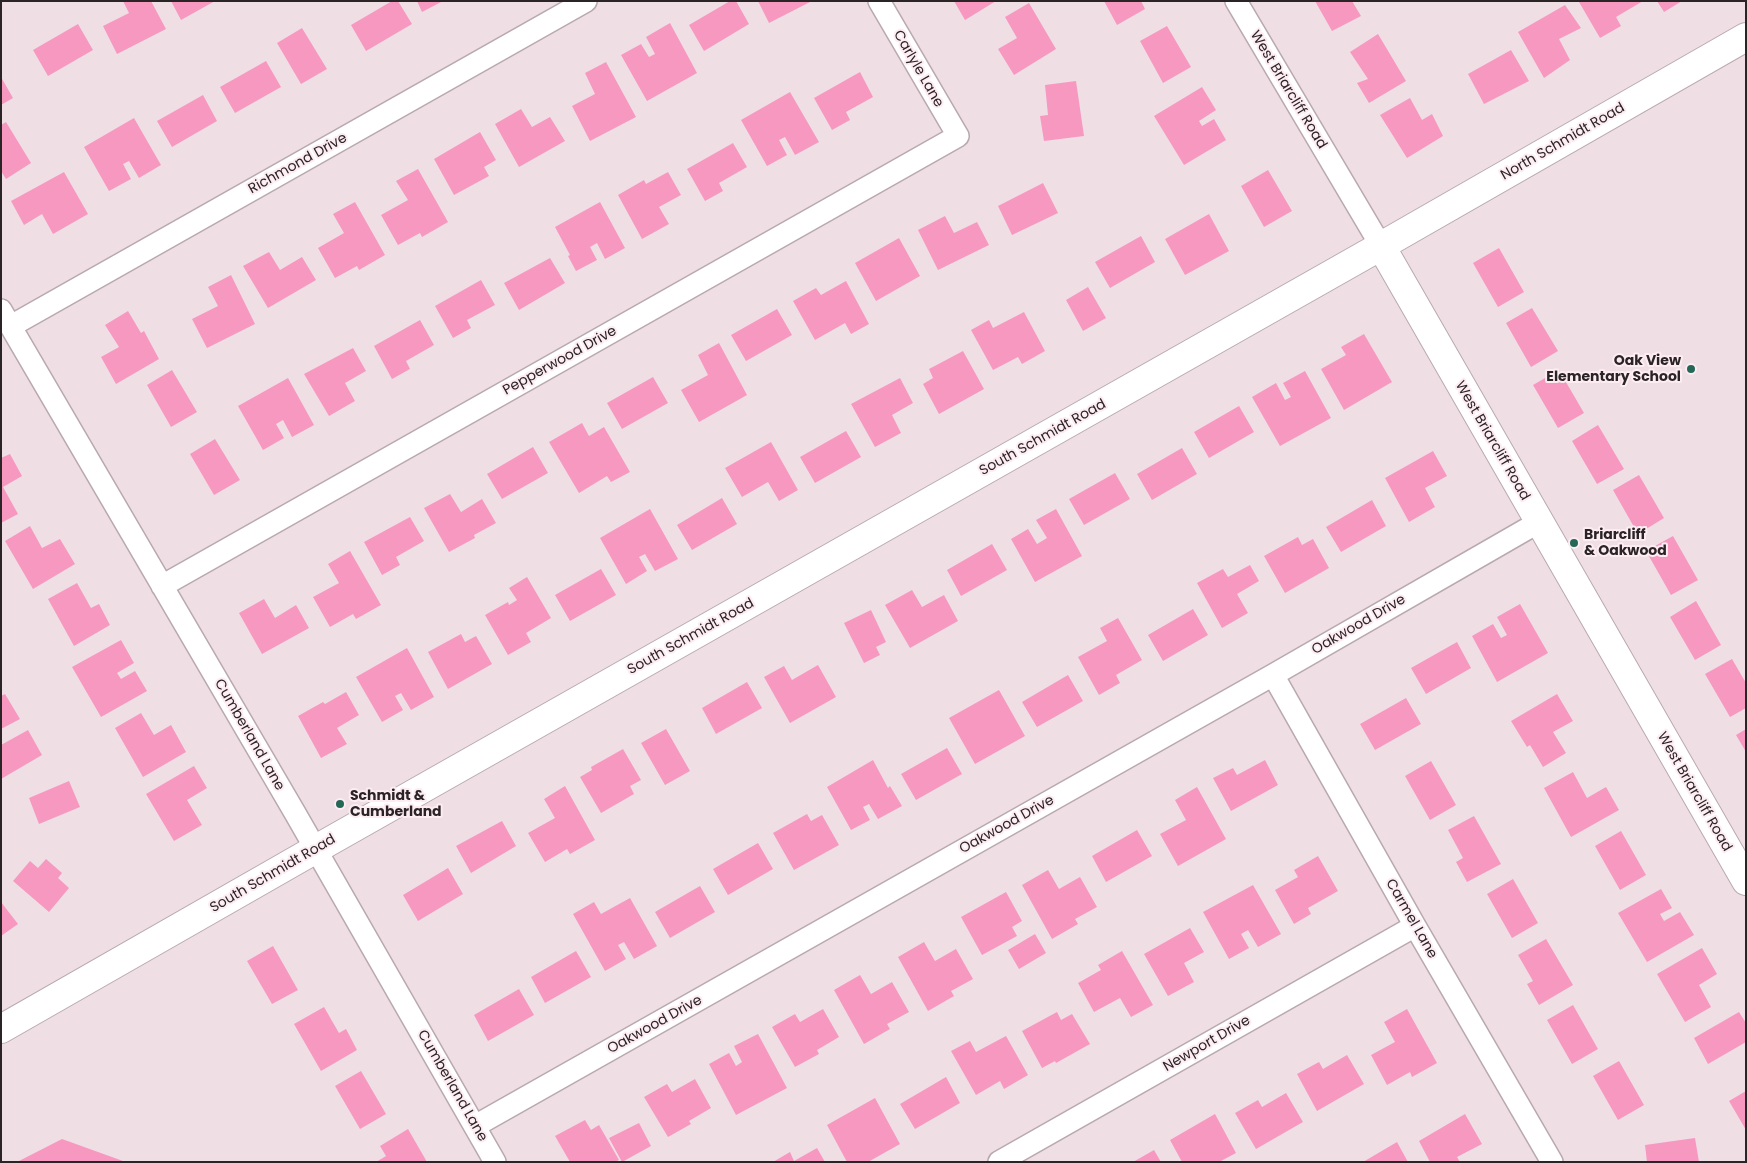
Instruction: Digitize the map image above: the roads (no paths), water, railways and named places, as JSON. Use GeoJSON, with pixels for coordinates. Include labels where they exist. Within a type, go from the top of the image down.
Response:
{"type":"FeatureCollection","features":[{"type":"Feature","properties":{"kind":"street","name":"Richmond Drive"},"geometry":{"type":"LineString","coordinates":[[6,318],[586,1]]}},
{"type":"Feature","properties":{"kind":"street","name":"Carlyle Lane"},"geometry":{"type":"LineString","coordinates":[[879,1],[958,136]]}},
{"type":"Feature","properties":{"kind":"street","name":"West Briarcliff Road"},"geometry":{"type":"LineString","coordinates":[[1236,1],[1381,246],[1746,881]]}},
{"type":"Feature","properties":{"kind":"street","name":"North Schmidt Road"},"geometry":{"type":"LineString","coordinates":[[1381,246],[1746,37]]}},
{"type":"Feature","properties":{"kind":"street","name":"Pepperwood Drive"},"geometry":{"type":"LineString","coordinates":[[162,586],[958,136]]}},
{"type":"Feature","properties":{"kind":"street","name":"South Schmidt Road"},"geometry":{"type":"LineString","coordinates":[[1,1029],[1381,246]]}},
{"type":"Feature","properties":{"kind":"street","name":"Cumberland Lane"},"geometry":{"type":"LineString","coordinates":[[6,318],[316,849],[495,1162]]}},
{"type":"Feature","properties":{"kind":"street","name":"Oakwood Drive"},"geometry":{"type":"LineString","coordinates":[[474,1126],[1273,675],[1539,522]]}},
{"type":"Feature","properties":{"kind":"street","name":"Carmel Lane"},"geometry":{"type":"LineString","coordinates":[[1273,675],[1415,926],[1552,1162]]}},
{"type":"Feature","properties":{"kind":"street","name":"Newport Drive"},"geometry":{"type":"LineString","coordinates":[[999,1162],[1415,926]]}},
{"type":"Feature","properties":{"kind":"place","name":"Oak View Elementary School"},"geometry":{"type":"Point","coordinates":[1691,369]}},
{"type":"Feature","properties":{"kind":"place","name":"Briarcliff & Oakwood"},"geometry":{"type":"Point","coordinates":[1574,543]}},
{"type":"Feature","properties":{"kind":"place","name":"Schmidt & Cumberland"},"geometry":{"type":"Point","coordinates":[340,804]}}]}
